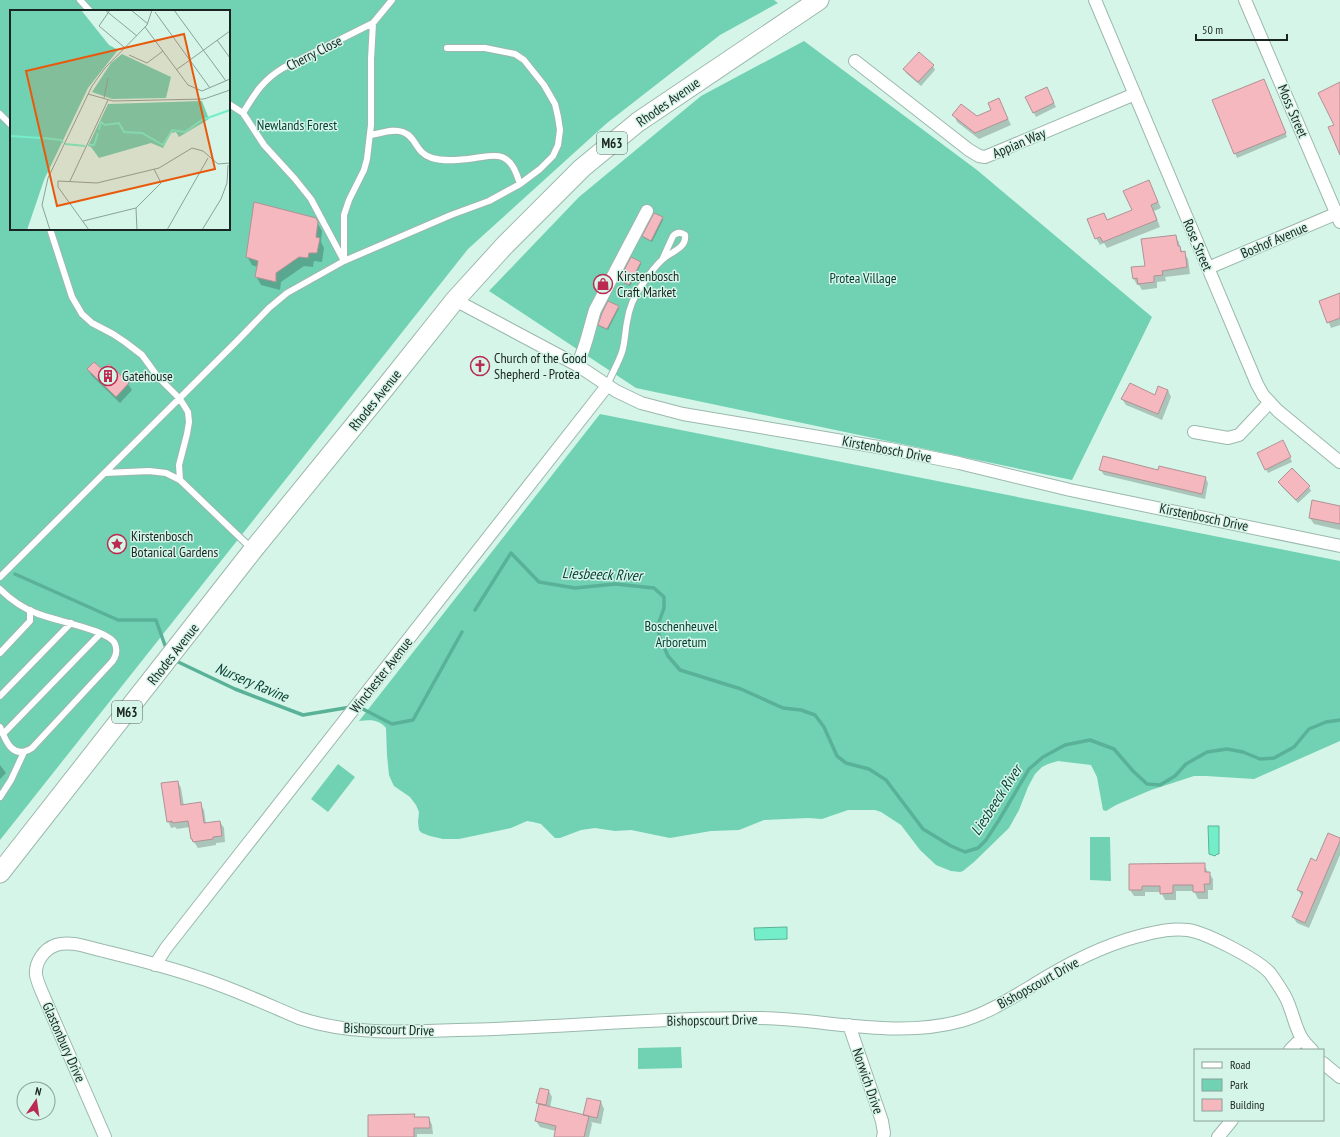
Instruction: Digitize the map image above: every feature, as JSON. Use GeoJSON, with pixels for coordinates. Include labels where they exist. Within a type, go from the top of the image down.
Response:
{"type":"FeatureCollection","features":[{"type":"Feature","properties":{"kind":"main road","name":"Rhodes Avenue"},"geometry":{"type":"LineString","coordinates":[[0,873],[253,550],[380,395],[455,300],[505,245],[582,168],[633,127],[819,0]]}},
{"type":"Feature","properties":{"kind":"street","name":"Rose Street"},"geometry":{"type":"LineString","coordinates":[[1095,0],[1257,384],[1263,395],[1278,411],[1340,462]]}},
{"type":"Feature","properties":{"kind":"street","name":"Moss Street"},"geometry":{"type":"LineString","coordinates":[[1245,0],[1339,215]]}},
{"type":"Feature","properties":{"kind":"street","name":"Appian Way"},"geometry":{"type":"LineString","coordinates":[[855,61],[969,150],[979,156],[985,157],[1135,94]]}},
{"type":"Feature","properties":{"kind":"street"},"geometry":{"type":"LineString","coordinates":[[577,365],[583,353],[589,327],[595,310],[648,211]]}},
{"type":"Feature","properties":{"kind":"street","name":"Boshof Avenue"},"geometry":{"type":"LineString","coordinates":[[1208,268],[1339,215]]}},
{"type":"Feature","properties":{"kind":"street","name":"Kirstenbosch Drive"},"geometry":{"type":"LineString","coordinates":[[455,300],[577,365],[607,386],[641,403],[683,414],[959,463],[1070,490],[1340,546]]}},
{"type":"Feature","properties":{"kind":"street","name":"Winchester Avenue"},"geometry":{"type":"LineString","coordinates":[[155,964],[607,386]]}},
{"type":"Feature","properties":{"kind":"street"},"geometry":{"type":"LineString","coordinates":[[1194,432],[1228,438],[1239,435],[1270,402]]}},
{"type":"Feature","properties":{"kind":"street","name":"Bishopscourt Drive"},"geometry":{"type":"LineString","coordinates":[[48,948],[66,943],[155,964],[200,977],[314,1023],[363,1031],[481,1030],[693,1019],[760,1018],[804,1020],[892,1029],[927,1028],[961,1021],[994,1008],[1060,969],[1100,950],[1128,939],[1167,929],[1191,930],[1244,954],[1269,972],[1285,997],[1302,1038],[1311,1049]]}},
{"type":"Feature","properties":{"kind":"street","name":"Glastonbury Drive"},"geometry":{"type":"LineString","coordinates":[[48,948],[37,965],[36,976],[105,1137]]}},
{"type":"Feature","properties":{"kind":"street","name":"Norwich Drive"},"geometry":{"type":"LineString","coordinates":[[849,1025],[882,1121],[883,1137]]}},
{"type":"Feature","properties":{"kind":"street"},"geometry":{"type":"LineString","coordinates":[[1291,1049],[1302,1038]]}},
{"type":"Feature","properties":{"kind":"street"},"geometry":{"type":"LineString","coordinates":[[1324,1064],[1340,1077]]}},
{"type":"Feature","properties":{"kind":"street"},"geometry":{"type":"LineString","coordinates":[[1218,1137],[1231,1121]]}},
{"type":"Feature","properties":{"kind":"lane"},"geometry":{"type":"LineString","coordinates":[[80,0],[89,10]]}},
{"type":"Feature","properties":{"kind":"lane","name":"Cherry Close"},"geometry":{"type":"LineString","coordinates":[[243,113],[253,97],[270,76],[373,23],[392,0]]}},
{"type":"Feature","properties":{"kind":"lane"},"geometry":{"type":"LineString","coordinates":[[344,261],[344,215],[349,200],[364,170],[370,135],[373,23]]}},
{"type":"Feature","properties":{"kind":"lane"},"geometry":{"type":"LineString","coordinates":[[0,577],[180,399],[269,308],[286,293],[344,261],[451,215],[489,201],[520,184],[540,169],[553,156],[558,145],[560,130],[555,104],[544,85],[524,60],[515,54],[485,48],[447,48]]}},
{"type":"Feature","properties":{"kind":"lane"},"geometry":{"type":"LineString","coordinates":[[230,105],[243,113],[264,145],[311,199],[344,261]]}},
{"type":"Feature","properties":{"kind":"lane"},"geometry":{"type":"LineString","coordinates":[[0,114],[10,124]]}},
{"type":"Feature","properties":{"kind":"lane"},"geometry":{"type":"LineString","coordinates":[[370,135],[395,131],[403,132],[410,136],[421,153],[431,158],[447,160],[492,156],[502,157],[509,161],[514,168],[520,184]]}},
{"type":"Feature","properties":{"kind":"lane"},"geometry":{"type":"LineString","coordinates":[[50,230],[72,297],[82,314],[92,323],[113,334],[142,355],[158,377],[180,399],[188,412],[189,422],[187,434],[179,465],[180,480]]}},
{"type":"Feature","properties":{"kind":"lane"},"geometry":{"type":"LineString","coordinates":[[607,386],[622,352],[631,303],[641,286],[663,258]]}},
{"type":"Feature","properties":{"kind":"lane"},"geometry":{"type":"LineString","coordinates":[[106,473],[166,473],[180,480],[253,550]]}},
{"type":"Feature","properties":{"kind":"lane"},"geometry":{"type":"LineString","coordinates":[[0,589],[30,610],[46,617],[71,623],[110,638],[115,644],[117,652],[114,659],[32,748],[24,752],[18,752],[12,749],[8,745],[0,727]]}},
{"type":"Feature","properties":{"kind":"lane"},"geometry":{"type":"LineString","coordinates":[[30,610],[30,621]]}},
{"type":"Feature","properties":{"kind":"lane"},"geometry":{"type":"LineString","coordinates":[[0,653],[30,621],[38,617],[46,617]]}},
{"type":"Feature","properties":{"kind":"lane"},"geometry":{"type":"LineString","coordinates":[[0,696],[71,623]]}},
{"type":"Feature","properties":{"kind":"lane"},"geometry":{"type":"LineString","coordinates":[[3,734],[100,634]]}},
{"type":"Feature","properties":{"kind":"lane"},"geometry":{"type":"LineString","coordinates":[[0,797],[11,780],[24,752]]}},
{"type":"Feature","properties":{"kind":"green space","name":"Kirstenbosch Botanical Gardens"},"geometry":{"type":"Polygon","coordinates":[[[0,0],[774,0],[778,3],[720,35],[607,123],[468,249],[0,840],[0,0]]]}},
{"type":"Feature","properties":{"kind":"green space","name":"Protea Village"},"geometry":{"type":"Polygon","coordinates":[[[804,41],[977,170],[1152,317],[1072,480],[636,388],[489,291],[579,197],[701,96],[804,41]]]}},
{"type":"Feature","properties":{"kind":"green space","name":"Boschenheuvel Arboretum"},"geometry":{"type":"Polygon","coordinates":[[[600,414],[1340,561],[1340,741],[1254,779],[1194,776],[1151,790],[1116,805],[1106,811],[1103,810],[1097,777],[1091,765],[1058,761],[1048,764],[1042,767],[1035,774],[1019,810],[1009,828],[974,862],[960,872],[951,871],[936,865],[920,850],[901,825],[881,812],[875,810],[848,810],[822,819],[808,818],[764,820],[739,830],[711,831],[670,838],[631,830],[615,831],[595,828],[581,830],[560,838],[555,838],[541,824],[527,821],[511,828],[459,839],[443,839],[422,833],[419,830],[419,812],[416,805],[410,797],[394,786],[389,775],[386,728],[380,723],[370,720],[359,721],[600,414]]]}},
{"type":"Feature","properties":{"kind":"green space"},"geometry":{"type":"Polygon","coordinates":[[[338,764],[355,777],[328,812],[311,799],[338,764]]]}},
{"type":"Feature","properties":{"kind":"green space"},"geometry":{"type":"Polygon","coordinates":[[[1090,837],[1110,837],[1111,881],[1090,880],[1090,837]]]}},
{"type":"Feature","properties":{"kind":"green space"},"geometry":{"type":"Polygon","coordinates":[[[681,1047],[682,1068],[638,1069],[638,1048],[681,1047]]]}},
{"type":"Feature","properties":{"kind":"shaded area"},"geometry":{"type":"Polygon","coordinates":[[[1208,826],[1219,826],[1219,854],[1215,856],[1209,854],[1208,826]]]}},
{"type":"Feature","properties":{"kind":"shaded area"},"geometry":{"type":"Polygon","coordinates":[[[787,927],[787,939],[755,940],[754,928],[787,927]]]}},
{"type":"Feature","properties":{"kind":"building"},"geometry":{"type":"Polygon","coordinates":[[[919,52],[934,65],[918,82],[903,69],[919,52]]]}},
{"type":"Feature","properties":{"kind":"building"},"geometry":{"type":"Polygon","coordinates":[[[1264,79],[1286,133],[1234,154],[1212,100],[1264,79]]]}},
{"type":"Feature","properties":{"kind":"building"},"geometry":{"type":"Polygon","coordinates":[[[1340,82],[1340,155],[1328,127],[1334,125],[1318,93],[1340,82]]]}},
{"type":"Feature","properties":{"kind":"building"},"geometry":{"type":"Polygon","coordinates":[[[1047,87],[1054,103],[1033,113],[1025,97],[1047,87]]]}},
{"type":"Feature","properties":{"kind":"building"},"geometry":{"type":"Polygon","coordinates":[[[999,98],[1008,119],[975,133],[952,115],[961,104],[977,116],[991,110],[988,103],[999,98]]]}},
{"type":"Feature","properties":{"kind":"building"},"geometry":{"type":"Polygon","coordinates":[[[1149,180],[1158,202],[1151,205],[1157,220],[1103,242],[1100,237],[1095,239],[1087,219],[1104,213],[1107,220],[1132,210],[1123,191],[1149,180]]]}},
{"type":"Feature","properties":{"kind":"building"},"geometry":{"type":"Polygon","coordinates":[[[254,202],[316,218],[318,222],[316,237],[320,238],[317,253],[309,253],[308,258],[299,257],[276,273],[276,282],[255,277],[258,261],[246,257],[254,202]]]}},
{"type":"Feature","properties":{"kind":"building"},"geometry":{"type":"Polygon","coordinates":[[[654,213],[663,217],[651,241],[642,236],[654,213]]]}},
{"type":"Feature","properties":{"kind":"building"},"geometry":{"type":"Polygon","coordinates":[[[1176,235],[1181,252],[1185,251],[1187,267],[1162,271],[1163,275],[1154,276],[1154,282],[1138,284],[1137,278],[1133,279],[1131,267],[1145,266],[1141,239],[1176,235]]]}},
{"type":"Feature","properties":{"kind":"building"},"geometry":{"type":"Polygon","coordinates":[[[631,257],[641,262],[629,285],[619,280],[631,257]]]}},
{"type":"Feature","properties":{"kind":"building"},"geometry":{"type":"Polygon","coordinates":[[[1340,293],[1340,318],[1327,323],[1319,301],[1340,293]]]}},
{"type":"Feature","properties":{"kind":"building"},"geometry":{"type":"Polygon","coordinates":[[[608,301],[619,306],[607,329],[598,325],[608,301]]]}},
{"type":"Feature","properties":{"kind":"building","name":"Gatehouse"},"geometry":{"type":"Polygon","coordinates":[[[94,362],[103,370],[109,364],[129,383],[116,397],[87,369],[94,362]]]}},
{"type":"Feature","properties":{"kind":"building"},"geometry":{"type":"Polygon","coordinates":[[[1130,383],[1155,395],[1158,386],[1168,390],[1158,414],[1121,399],[1130,383]]]}},
{"type":"Feature","properties":{"kind":"building"},"geometry":{"type":"Polygon","coordinates":[[[1283,440],[1291,457],[1265,470],[1257,453],[1283,440]]]}},
{"type":"Feature","properties":{"kind":"building"},"geometry":{"type":"Polygon","coordinates":[[[1103,456],[1158,470],[1159,466],[1206,477],[1202,494],[1099,470],[1103,456]]]}},
{"type":"Feature","properties":{"kind":"building"},"geometry":{"type":"Polygon","coordinates":[[[1292,468],[1310,486],[1296,500],[1278,482],[1292,468]]]}},
{"type":"Feature","properties":{"kind":"building"},"geometry":{"type":"Polygon","coordinates":[[[1312,500],[1340,506],[1340,524],[1309,518],[1312,500]]]}},
{"type":"Feature","properties":{"kind":"building"},"geometry":{"type":"Polygon","coordinates":[[[178,781],[181,805],[201,802],[204,823],[220,821],[222,836],[193,842],[191,839],[188,821],[172,823],[172,821],[167,822],[161,783],[178,781]]]}},
{"type":"Feature","properties":{"kind":"building"},"geometry":{"type":"Polygon","coordinates":[[[1328,833],[1340,838],[1340,841],[1305,923],[1292,917],[1303,892],[1297,890],[1311,858],[1316,861],[1328,833]]]}},
{"type":"Feature","properties":{"kind":"building"},"geometry":{"type":"Polygon","coordinates":[[[1205,863],[1205,872],[1210,872],[1210,884],[1204,884],[1205,892],[1193,892],[1193,885],[1173,885],[1173,893],[1160,894],[1160,886],[1142,886],[1142,890],[1129,890],[1129,864],[1205,863]]]}},
{"type":"Feature","properties":{"kind":"building"},"geometry":{"type":"Polygon","coordinates":[[[540,1088],[549,1090],[546,1105],[536,1103],[540,1088]]]}},
{"type":"Feature","properties":{"kind":"building"},"geometry":{"type":"Polygon","coordinates":[[[587,1098],[601,1101],[597,1118],[583,1115],[587,1098]]]}},
{"type":"Feature","properties":{"kind":"building"},"geometry":{"type":"Polygon","coordinates":[[[539,1104],[589,1116],[584,1137],[554,1137],[556,1126],[535,1121],[539,1104]]]}},
{"type":"Feature","properties":{"kind":"building"},"geometry":{"type":"Polygon","coordinates":[[[415,1114],[414,1117],[429,1117],[430,1128],[414,1128],[414,1137],[368,1137],[368,1115],[415,1114]]]}},
{"type":"Feature","properties":{"kind":"waterway","name":"Liesbeeck River"},"geometry":{"type":"LineString","coordinates":[[475,610],[511,553],[539,582],[575,588],[615,584],[654,588],[664,597],[664,608],[659,622],[659,636],[668,656],[680,670],[741,689],[783,708],[801,710],[815,715],[824,727],[837,756],[846,763],[869,769],[886,780],[923,829],[951,846],[965,852],[978,848],[986,840],[1029,769],[1043,757],[1065,745],[1090,740],[1114,749],[1133,771],[1147,784],[1160,785],[1175,776],[1186,764],[1207,752],[1227,749],[1243,752],[1260,759],[1274,758],[1294,747],[1309,729],[1326,722],[1340,720]]}},
{"type":"Feature","properties":{"kind":"waterway","name":"Nursery Ravine"},"geometry":{"type":"LineString","coordinates":[[15,574],[118,620],[156,620],[167,651]]}},
{"type":"Feature","properties":{"kind":"waterway","name":"Nursery Ravine"},"geometry":{"type":"LineString","coordinates":[[359,707],[392,724],[413,720],[462,632]]}},
{"type":"Feature","properties":{"kind":"waterway","name":"Nursery Ravine"},"geometry":{"type":"LineString","coordinates":[[174,660],[235,689],[303,715],[351,707]]}},
{"type":"Feature","properties":{"kind":"place","name":"Kirstenbosch Craft Market"},"geometry":{"type":"Point","coordinates":[603,284]}},
{"type":"Feature","properties":{"kind":"place","name":"Church of the Good Shepherd - Protea"},"geometry":{"type":"Point","coordinates":[480,366]}},
{"type":"Feature","properties":{"kind":"place","name":"Gatehouse"},"geometry":{"type":"Point","coordinates":[108,376]}},
{"type":"Feature","properties":{"kind":"place","name":"Kirstenbosch Botanical Gardens"},"geometry":{"type":"Point","coordinates":[117,544]}},
{"type":"Feature","properties":{"kind":"park label","name":"Newlands Forest"},"geometry":{"type":"Point","coordinates":[297,125]}}]}
